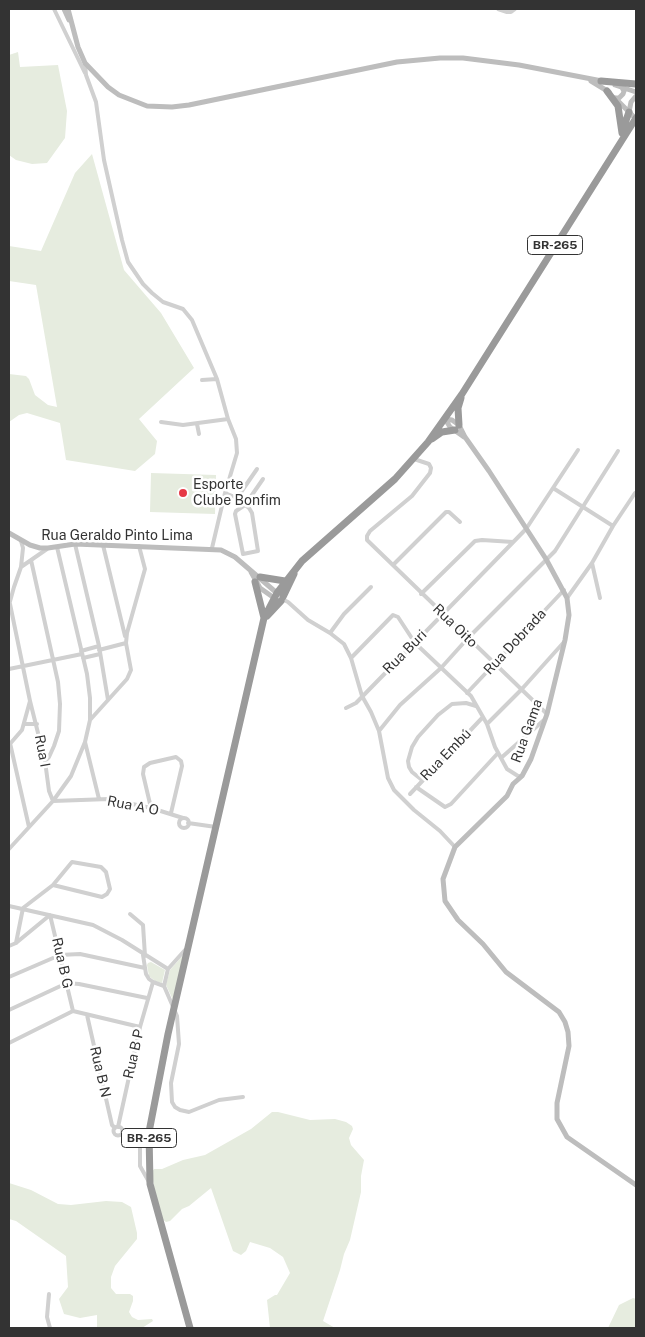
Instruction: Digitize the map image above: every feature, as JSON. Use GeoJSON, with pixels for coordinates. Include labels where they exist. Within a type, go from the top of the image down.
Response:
{"type":"FeatureCollection","features":[{"type":"Feature","properties":{"kind":"highway"},"geometry":{"type":"LineString","coordinates":[[601,81],[636,84]]}},
{"type":"Feature","properties":{"kind":"highway"},"geometry":{"type":"LineString","coordinates":[[607,90],[618,106],[622,133]]}},
{"type":"Feature","properties":{"kind":"highway"},"geometry":{"type":"LineString","coordinates":[[614,150],[629,112]]}},
{"type":"Feature","properties":{"kind":"highway","name":"BR-265"},"geometry":{"type":"LineString","coordinates":[[190,1328],[150,1184],[149,1132],[174,1009],[264,618],[279,598],[285,581],[296,568],[395,479],[428,442],[462,394],[614,150],[636,119]]}},
{"type":"Feature","properties":{"kind":"highway"},"geometry":{"type":"LineString","coordinates":[[614,150],[636,128]]}},
{"type":"Feature","properties":{"kind":"highway"},"geometry":{"type":"LineString","coordinates":[[428,442],[442,432],[457,428],[458,408],[462,394]]}},
{"type":"Feature","properties":{"kind":"highway"},"geometry":{"type":"LineString","coordinates":[[279,598],[296,568]]}},
{"type":"Feature","properties":{"kind":"highway"},"geometry":{"type":"LineString","coordinates":[[264,618],[258,579],[285,581]]}},
{"type":"Feature","properties":{"kind":"main road"},"geometry":{"type":"LineString","coordinates":[[64,9],[72,22]]}},
{"type":"Feature","properties":{"kind":"main road"},"geometry":{"type":"LineString","coordinates":[[69,9],[78,47],[85,64],[119,95],[147,106],[189,105],[396,62],[419,59],[463,58],[488,61],[574,75],[621,86],[636,92]]}},
{"type":"Feature","properties":{"kind":"main road"},"geometry":{"type":"LineString","coordinates":[[574,75],[592,81],[607,90],[636,119]]}},
{"type":"Feature","properties":{"kind":"main road"},"geometry":{"type":"LineString","coordinates":[[615,98],[619,98],[623,94],[624,91],[621,86]]}},
{"type":"Feature","properties":{"kind":"main road"},"geometry":{"type":"LineString","coordinates":[[629,112],[631,102],[636,96]]}},
{"type":"Feature","properties":{"kind":"main road","name":"Rua Gama"},"geometry":{"type":"LineString","coordinates":[[445,419],[449,426],[457,428],[489,471],[546,559],[564,590],[569,615],[566,640],[546,716],[531,759],[522,776],[513,784],[506,796],[455,846]]}},
{"type":"Feature","properties":{"kind":"main road","name":"Rua Geraldo Pinto Lima"},"geometry":{"type":"LineString","coordinates":[[9,534],[30,545],[48,548],[75,544],[212,548],[230,554],[279,598]]}},
{"type":"Feature","properties":{"kind":"main road"},"geometry":{"type":"LineString","coordinates":[[455,846],[443,878],[445,901],[506,972],[559,1012],[565,1022],[569,1046],[557,1103],[557,1119],[563,1132],[636,1185]]}},
{"type":"Feature","properties":{"kind":"street"},"geometry":{"type":"LineString","coordinates":[[54,9],[86,75],[96,102],[104,160],[128,262],[143,284],[152,293],[164,302],[182,309],[192,320],[217,379],[228,419],[236,439],[237,453],[225,492],[212,548]]}},
{"type":"Feature","properties":{"kind":"street"},"geometry":{"type":"LineString","coordinates":[[498,9],[511,12],[515,9]]}},
{"type":"Feature","properties":{"kind":"street"},"geometry":{"type":"LineString","coordinates":[[85,64],[86,75]]}},
{"type":"Feature","properties":{"kind":"street"},"geometry":{"type":"LineString","coordinates":[[202,380],[217,379]]}},
{"type":"Feature","properties":{"kind":"street"},"geometry":{"type":"LineString","coordinates":[[161,422],[183,425],[228,419]]}},
{"type":"Feature","properties":{"kind":"street"},"geometry":{"type":"LineString","coordinates":[[197,424],[199,434]]}},
{"type":"Feature","properties":{"kind":"street","name":"Rua Buri"},"geometry":{"type":"LineString","coordinates":[[346,708],[356,703],[526,529],[578,450]]}},
{"type":"Feature","properties":{"kind":"street"},"geometry":{"type":"LineString","coordinates":[[379,731],[400,705],[441,668],[468,638],[555,551],[618,451]]}},
{"type":"Feature","properties":{"kind":"street","name":"Rua Oito"},"geometry":{"type":"LineString","coordinates":[[414,459],[429,464],[431,468],[430,473],[412,496],[391,512],[367,536],[368,542],[421,594],[444,613],[546,716]]}},
{"type":"Feature","properties":{"kind":"street"},"geometry":{"type":"LineString","coordinates":[[237,498],[257,469]]}},
{"type":"Feature","properties":{"kind":"street"},"geometry":{"type":"LineString","coordinates":[[225,492],[237,498],[245,505],[252,513],[258,551],[243,554],[235,514],[236,511],[245,505],[263,480]]}},
{"type":"Feature","properties":{"kind":"street"},"geometry":{"type":"LineString","coordinates":[[553,488],[613,526]]}},
{"type":"Feature","properties":{"kind":"street"},"geometry":{"type":"LineString","coordinates":[[567,598],[592,563],[635,493]]}},
{"type":"Feature","properties":{"kind":"street"},"geometry":{"type":"LineString","coordinates":[[393,565],[446,512],[449,512],[460,522]]}},
{"type":"Feature","properties":{"kind":"street"},"geometry":{"type":"LineString","coordinates":[[9,605],[21,566],[23,548],[21,541]]}},
{"type":"Feature","properties":{"kind":"street"},"geometry":{"type":"LineString","coordinates":[[421,594],[475,541],[513,542]]}},
{"type":"Feature","properties":{"kind":"street"},"geometry":{"type":"LineString","coordinates":[[75,544],[99,650],[108,700]]}},
{"type":"Feature","properties":{"kind":"street"},"geometry":{"type":"LineString","coordinates":[[90,720],[129,675],[131,666],[103,545]]}},
{"type":"Feature","properties":{"kind":"street"},"geometry":{"type":"LineString","coordinates":[[126,642],[145,569],[139,546]]}},
{"type":"Feature","properties":{"kind":"street"},"geometry":{"type":"LineString","coordinates":[[9,849],[53,801],[70,776],[81,755],[90,720],[89,686],[57,547]]}},
{"type":"Feature","properties":{"kind":"street"},"geometry":{"type":"LineString","coordinates":[[21,566],[48,548]]}},
{"type":"Feature","properties":{"kind":"street"},"geometry":{"type":"LineString","coordinates":[[31,560],[59,693],[59,724],[54,746],[45,761]]}},
{"type":"Feature","properties":{"kind":"street"},"geometry":{"type":"LineString","coordinates":[[592,563],[600,598]]}},
{"type":"Feature","properties":{"kind":"street"},"geometry":{"type":"LineString","coordinates":[[330,633],[344,614],[371,587]]}},
{"type":"Feature","properties":{"kind":"street","name":"Rua Dobrada"},"geometry":{"type":"LineString","coordinates":[[467,693],[564,590]]}},
{"type":"Feature","properties":{"kind":"street"},"geometry":{"type":"LineString","coordinates":[[279,598],[288,602],[308,620],[344,644],[351,658],[362,696],[379,731],[388,778],[394,790],[455,846]]}},
{"type":"Feature","properties":{"kind":"street","name":"Rua I"},"geometry":{"type":"LineString","coordinates":[[9,605],[45,761],[49,791],[53,801]]}},
{"type":"Feature","properties":{"kind":"street"},"geometry":{"type":"LineString","coordinates":[[351,658],[393,615],[398,618],[415,643],[473,700],[487,724],[498,753],[507,769],[518,776],[522,776]]}},
{"type":"Feature","properties":{"kind":"street"},"geometry":{"type":"LineString","coordinates":[[487,724],[566,640]]}},
{"type":"Feature","properties":{"kind":"street"},"geometry":{"type":"LineString","coordinates":[[9,669],[82,654],[126,642]]}},
{"type":"Feature","properties":{"kind":"street"},"geometry":{"type":"LineString","coordinates":[[82,654],[99,650]]}},
{"type":"Feature","properties":{"kind":"street"},"geometry":{"type":"LineString","coordinates":[[29,827],[9,744],[22,730],[30,701]]}},
{"type":"Feature","properties":{"kind":"street"},"geometry":{"type":"LineString","coordinates":[[422,780],[412,772],[408,761],[418,736],[438,715],[452,704],[466,702],[476,706]]}},
{"type":"Feature","properties":{"kind":"street"},"geometry":{"type":"LineString","coordinates":[[501,758],[546,716]]}},
{"type":"Feature","properties":{"kind":"street","name":"Rua Embú"},"geometry":{"type":"LineString","coordinates":[[410,794],[483,718]]}},
{"type":"Feature","properties":{"kind":"street"},"geometry":{"type":"LineString","coordinates":[[24,724],[37,724]]}},
{"type":"Feature","properties":{"kind":"street"},"geometry":{"type":"LineString","coordinates":[[85,742],[99,799]]}},
{"type":"Feature","properties":{"kind":"street"},"geometry":{"type":"LineString","coordinates":[[416,787],[445,807],[451,804],[498,753]]}},
{"type":"Feature","properties":{"kind":"street"},"geometry":{"type":"LineString","coordinates":[[81,755],[89,755]]}},
{"type":"Feature","properties":{"kind":"street"},"geometry":{"type":"LineString","coordinates":[[151,808],[144,769],[146,765],[174,757],[180,759],[182,766],[173,814],[187,819],[188,824]]}},
{"type":"Feature","properties":{"kind":"street","name":"Rua A O"},"geometry":{"type":"LineString","coordinates":[[53,801],[109,800],[173,814],[179,822]]}},
{"type":"Feature","properties":{"kind":"street"},"geometry":{"type":"LineString","coordinates":[[183,818],[179,822],[183,827],[186,827],[188,824],[217,827]]}},
{"type":"Feature","properties":{"kind":"street"},"geometry":{"type":"LineString","coordinates":[[16,943],[23,908],[53,884],[72,862],[99,866],[106,872],[110,889],[104,896],[99,896],[53,884]]}},
{"type":"Feature","properties":{"kind":"street"},"geometry":{"type":"LineString","coordinates":[[9,906],[93,925],[122,940],[144,956],[168,969]]}},
{"type":"Feature","properties":{"kind":"street"},"geometry":{"type":"LineString","coordinates":[[130,914],[143,925],[145,968],[149,978],[153,982],[164,986]]}},
{"type":"Feature","properties":{"kind":"street"},"geometry":{"type":"LineString","coordinates":[[9,946],[16,943],[50,915]]}},
{"type":"Feature","properties":{"kind":"street","name":"Rua B G"},"geometry":{"type":"LineString","coordinates":[[50,915],[73,1011]]}},
{"type":"Feature","properties":{"kind":"street"},"geometry":{"type":"LineString","coordinates":[[189,947],[168,969],[164,986],[177,1016],[179,1044],[171,1083],[172,1102],[180,1110],[189,1112],[219,1100],[243,1097]]}},
{"type":"Feature","properties":{"kind":"street"},"geometry":{"type":"LineString","coordinates":[[9,977],[60,954],[80,954],[145,968]]}},
{"type":"Feature","properties":{"kind":"street","name":"Rua B P"},"geometry":{"type":"LineString","coordinates":[[116,1127],[147,998],[153,982]]}},
{"type":"Feature","properties":{"kind":"street"},"geometry":{"type":"LineString","coordinates":[[9,1010],[67,983],[147,998]]}},
{"type":"Feature","properties":{"kind":"street"},"geometry":{"type":"LineString","coordinates":[[9,1043],[73,1011],[140,1027]]}},
{"type":"Feature","properties":{"kind":"street","name":"Rua B N"},"geometry":{"type":"LineString","coordinates":[[87,1015],[112,1125],[116,1127]]}},
{"type":"Feature","properties":{"kind":"street"},"geometry":{"type":"LineString","coordinates":[[122,1133],[122,1129],[116,1127],[113,1131],[118,1136],[122,1133],[140,1138],[140,1166],[150,1184]]}},
{"type":"Feature","properties":{"kind":"street"},"geometry":{"type":"LineString","coordinates":[[49,1294],[47,1317],[50,1328]]}},
{"type":"Feature","properties":{"kind":"shaded area"},"geometry":{"type":"Polygon","coordinates":[[[18,52],[20,67],[58,65],[67,111],[65,138],[47,163],[32,164],[16,160],[9,155],[9,55],[18,52]]]}},
{"type":"Feature","properties":{"kind":"shaded area"},"geometry":{"type":"Polygon","coordinates":[[[92,154],[124,270],[161,313],[194,368],[139,419],[157,441],[155,454],[135,471],[66,460],[60,423],[27,413],[19,415],[9,422],[9,374],[26,376],[35,395],[48,405],[57,407],[36,285],[9,281],[9,246],[41,251],[75,173],[92,154]]]}},
{"type":"Feature","properties":{"kind":"shaded area","name":"Esporte Clube Bonfim"},"geometry":{"type":"Polygon","coordinates":[[[151,473],[216,475],[215,514],[150,512],[151,473]]]}},
{"type":"Feature","properties":{"kind":"shaded area"},"geometry":{"type":"Polygon","coordinates":[[[184,954],[173,1000],[166,985],[170,970],[184,954]]]}},
{"type":"Feature","properties":{"kind":"shaded area"},"geometry":{"type":"Polygon","coordinates":[[[151,962],[165,970],[162,983],[155,981],[149,976],[147,965],[151,962]]]}},
{"type":"Feature","properties":{"kind":"shaded area"},"geometry":{"type":"Polygon","coordinates":[[[272,1112],[310,1120],[335,1119],[346,1122],[353,1129],[349,1138],[351,1145],[364,1160],[361,1192],[350,1240],[323,1321],[335,1328],[270,1328],[267,1300],[277,1295],[290,1273],[283,1257],[270,1248],[250,1242],[246,1251],[241,1255],[233,1251],[211,1188],[189,1206],[182,1209],[170,1221],[166,1222],[162,1219],[156,1204],[152,1172],[154,1169],[162,1169],[183,1160],[205,1155],[251,1129],[272,1112]]]}},
{"type":"Feature","properties":{"kind":"shaded area"},"geometry":{"type":"Polygon","coordinates":[[[9,1183],[31,1190],[58,1204],[71,1205],[106,1201],[122,1202],[131,1207],[137,1239],[115,1266],[111,1277],[111,1288],[116,1294],[130,1294],[133,1296],[129,1312],[132,1317],[138,1320],[152,1319],[153,1321],[142,1328],[97,1328],[97,1315],[80,1318],[64,1314],[59,1299],[68,1287],[66,1256],[16,1221],[9,1219],[9,1183]]]}},
{"type":"Feature","properties":{"kind":"shaded area"},"geometry":{"type":"Polygon","coordinates":[[[633,1298],[636,1299],[636,1328],[608,1328],[619,1305],[633,1298]]]}},
{"type":"Feature","properties":{"kind":"place","name":"Esporte Clube Bonfim"},"geometry":{"type":"Point","coordinates":[183,493]}}]}
